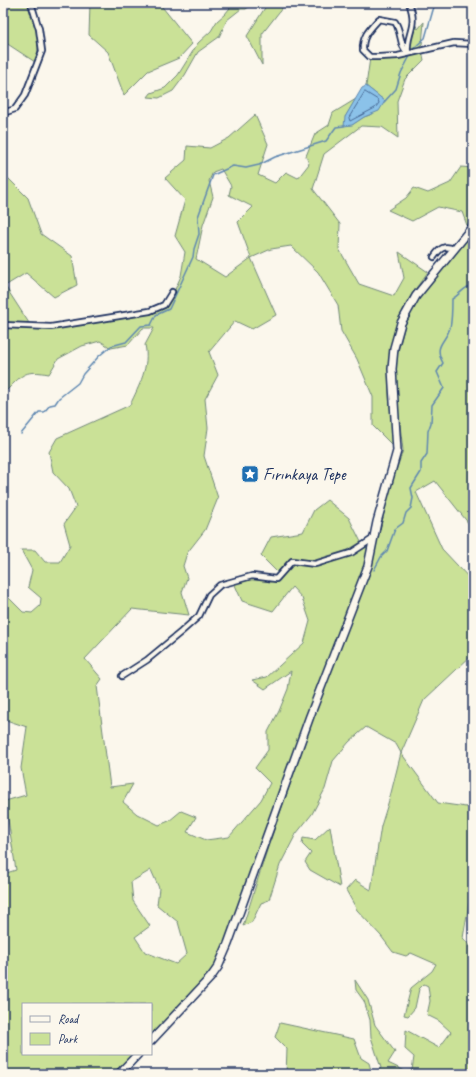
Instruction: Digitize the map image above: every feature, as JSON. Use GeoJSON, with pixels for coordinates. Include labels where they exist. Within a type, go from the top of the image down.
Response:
{"type":"FeatureCollection","features":[{"type":"Feature","properties":{"kind":"street"},"geometry":{"type":"LineString","coordinates":[[3,113],[15,108],[25,95],[42,51],[39,29],[31,3]]}},
{"type":"Feature","properties":{"kind":"street"},"geometry":{"type":"LineString","coordinates":[[408,53],[406,44],[412,34],[414,22],[409,3]]}},
{"type":"Feature","properties":{"kind":"street"},"geometry":{"type":"LineString","coordinates":[[408,53],[402,48],[399,29],[395,22],[379,19],[367,33],[362,42],[363,50],[370,57],[398,56],[454,43],[473,44]]}},
{"type":"Feature","properties":{"kind":"street"},"geometry":{"type":"LineString","coordinates":[[152,1040],[211,977],[223,956],[310,716],[368,566],[398,448],[392,369],[398,334],[406,313],[416,296],[473,226]]}},
{"type":"Feature","properties":{"kind":"street"},"geometry":{"type":"LineString","coordinates":[[434,257],[440,249],[446,246],[454,249]]}},
{"type":"Feature","properties":{"kind":"street"},"geometry":{"type":"LineString","coordinates":[[3,325],[51,328],[150,311],[164,305],[172,292]]}},
{"type":"Feature","properties":{"kind":"street"},"geometry":{"type":"LineString","coordinates":[[122,676],[147,660],[199,616],[209,596],[220,585],[252,576],[276,579],[292,561],[315,564],[351,553],[374,538]]}},
{"type":"Feature","properties":{"kind":"street"},"geometry":{"type":"LineString","coordinates":[[119,1074],[137,1055]]}},
{"type":"Feature","properties":{"kind":"green space"},"geometry":{"type":"Polygon","coordinates":[[[3,3],[30,3],[29,7],[36,27],[38,41],[35,62],[3,41],[3,3]]]}},
{"type":"Feature","properties":{"kind":"green space"},"geometry":{"type":"Polygon","coordinates":[[[90,3],[159,3],[192,44],[179,58],[148,71],[124,95],[108,52],[89,35],[90,3]]]}},
{"type":"Feature","properties":{"kind":"green space"},"geometry":{"type":"Polygon","coordinates":[[[234,3],[254,3],[246,9],[241,9],[227,20],[219,37],[198,52],[185,75],[173,91],[159,98],[148,97],[151,93],[165,88],[178,75],[198,43],[211,31],[217,21],[234,3]]]}},
{"type":"Feature","properties":{"kind":"green space"},"geometry":{"type":"Polygon","coordinates":[[[268,3],[286,3],[262,34],[262,65],[247,36],[268,3]]]}},
{"type":"Feature","properties":{"kind":"green space"},"geometry":{"type":"Polygon","coordinates":[[[424,22],[422,45],[417,49],[409,51],[409,41],[415,24],[418,29],[424,22]]]}},
{"type":"Feature","properties":{"kind":"green space"},"geometry":{"type":"Polygon","coordinates":[[[422,51],[424,60],[405,79],[397,101],[398,138],[382,127],[361,126],[324,154],[313,189],[340,224],[339,249],[359,284],[394,296],[404,278],[399,252],[428,272],[404,308],[392,344],[389,381],[394,447],[373,426],[373,397],[357,359],[341,331],[338,305],[318,272],[291,246],[271,249],[251,258],[276,315],[252,329],[235,321],[209,352],[218,375],[205,399],[208,428],[204,456],[218,498],[205,530],[187,553],[183,566],[187,578],[182,592],[189,615],[132,609],[85,659],[102,679],[97,686],[110,787],[133,784],[123,802],[137,814],[159,825],[169,821],[181,811],[196,817],[187,832],[206,840],[229,837],[261,800],[270,783],[255,768],[268,750],[268,732],[288,689],[291,671],[265,689],[252,680],[267,677],[304,643],[310,621],[302,598],[292,587],[273,611],[242,601],[235,585],[236,582],[252,578],[277,581],[292,564],[318,567],[351,555],[371,541],[367,561],[226,943],[216,965],[208,977],[152,1034],[152,1003],[22,1003],[22,1055],[132,1055],[114,1074],[3,1074],[3,874],[16,870],[5,801],[26,795],[21,768],[27,727],[3,719],[3,592],[23,612],[32,613],[40,606],[41,598],[28,587],[32,570],[21,550],[35,550],[45,562],[60,562],[70,545],[64,524],[76,507],[69,489],[53,472],[49,452],[57,438],[130,405],[143,376],[146,361],[145,345],[154,328],[143,328],[128,345],[111,348],[100,341],[82,346],[58,359],[49,374],[35,372],[25,374],[7,390],[3,391],[3,328],[52,329],[150,313],[168,305],[181,276],[185,252],[175,236],[185,200],[165,178],[186,160],[187,146],[210,148],[229,138],[255,115],[268,144],[258,175],[275,183],[286,172],[298,178],[309,164],[306,156],[315,134],[329,125],[333,113],[356,99],[345,117],[352,125],[370,115],[385,101],[366,86],[370,58],[422,51]],[[221,169],[213,172],[209,181],[213,197],[203,225],[196,259],[225,277],[251,258],[238,222],[253,207],[229,195],[231,186],[221,169]],[[151,870],[131,882],[133,901],[150,926],[135,937],[145,952],[176,964],[187,954],[178,922],[157,905],[159,888],[151,870]]]}},
{"type":"Feature","properties":{"kind":"green space"},"geometry":{"type":"Polygon","coordinates":[[[461,167],[473,168],[473,220],[468,228],[462,212],[438,207],[412,221],[388,210],[406,198],[414,188],[428,193],[450,183],[461,167]]]}},
{"type":"Feature","properties":{"kind":"green space"},"geometry":{"type":"Polygon","coordinates":[[[3,173],[28,198],[41,234],[72,256],[77,285],[54,297],[26,273],[5,286],[29,323],[3,323],[3,173]]]}},
{"type":"Feature","properties":{"kind":"green space"},"geometry":{"type":"Polygon","coordinates":[[[473,231],[473,529],[435,481],[416,492],[442,549],[473,582],[473,654],[424,700],[401,753],[396,744],[366,727],[349,742],[333,761],[325,789],[312,814],[296,834],[280,865],[269,900],[261,903],[252,922],[243,926],[268,847],[330,671],[370,569],[390,489],[403,450],[398,409],[395,363],[405,325],[419,298],[473,231]]]}},
{"type":"Feature","properties":{"kind":"green space"},"geometry":{"type":"Polygon","coordinates":[[[327,500],[349,518],[361,542],[348,550],[315,560],[290,559],[277,572],[261,556],[271,537],[303,532],[314,510],[327,500]]]}},
{"type":"Feature","properties":{"kind":"green space"},"geometry":{"type":"Polygon","coordinates":[[[401,753],[438,803],[473,808],[473,904],[469,903],[463,938],[473,949],[473,1074],[374,1074],[381,1068],[371,1037],[370,1020],[364,1001],[356,990],[355,980],[368,1000],[375,1025],[395,1052],[388,1063],[405,1071],[412,1070],[414,1057],[405,1049],[406,1030],[439,1048],[451,1032],[439,1021],[427,1015],[430,1001],[428,986],[424,984],[419,989],[415,1008],[408,1016],[404,1015],[411,988],[432,971],[436,964],[411,953],[406,956],[393,952],[381,936],[357,910],[346,890],[355,880],[371,890],[381,826],[401,753]]]}},
{"type":"Feature","properties":{"kind":"green space"},"geometry":{"type":"Polygon","coordinates":[[[330,826],[340,887],[310,870],[305,862],[311,853],[302,844],[303,838],[315,840],[330,826]]]}},
{"type":"Feature","properties":{"kind":"green space"},"geometry":{"type":"Polygon","coordinates":[[[280,1023],[354,1039],[361,1058],[369,1063],[372,1074],[286,1074],[287,1049],[275,1037],[280,1023]]]}},
{"type":"Feature","properties":{"kind":"water"},"geometry":{"type":"Polygon","coordinates":[[[366,86],[385,101],[379,111],[364,117],[352,125],[344,126],[345,117],[362,88],[366,86]]]}},
{"type":"Feature","properties":{"kind":"waterway"},"geometry":{"type":"LineString","coordinates":[[414,48],[425,38],[435,3]]}},
{"type":"Feature","properties":{"kind":"waterway"},"geometry":{"type":"LineString","coordinates":[[385,101],[396,89],[401,73],[411,54]]}},
{"type":"Feature","properties":{"kind":"waterway"},"geometry":{"type":"LineString","coordinates":[[21,434],[39,412],[44,412],[50,405],[55,404],[59,398],[78,383],[83,374],[99,356],[111,346],[126,342],[141,326],[151,325],[156,315],[169,309],[193,257],[199,234],[198,217],[213,175],[233,166],[246,168],[259,165],[275,157],[326,141],[336,127],[344,126]]}},
{"type":"Feature","properties":{"kind":"waterway"},"geometry":{"type":"LineString","coordinates":[[374,570],[381,557],[387,551],[395,529],[403,523],[406,513],[411,508],[413,498],[411,488],[421,472],[421,463],[427,454],[428,431],[431,423],[432,405],[444,388],[437,372],[443,363],[439,352],[441,344],[450,328],[452,317],[452,299],[467,287],[473,285]]}},
{"type":"Feature","properties":{"kind":"place","name":"Fırınkaya Tepe"},"geometry":{"type":"Point","coordinates":[250,474]}}]}
